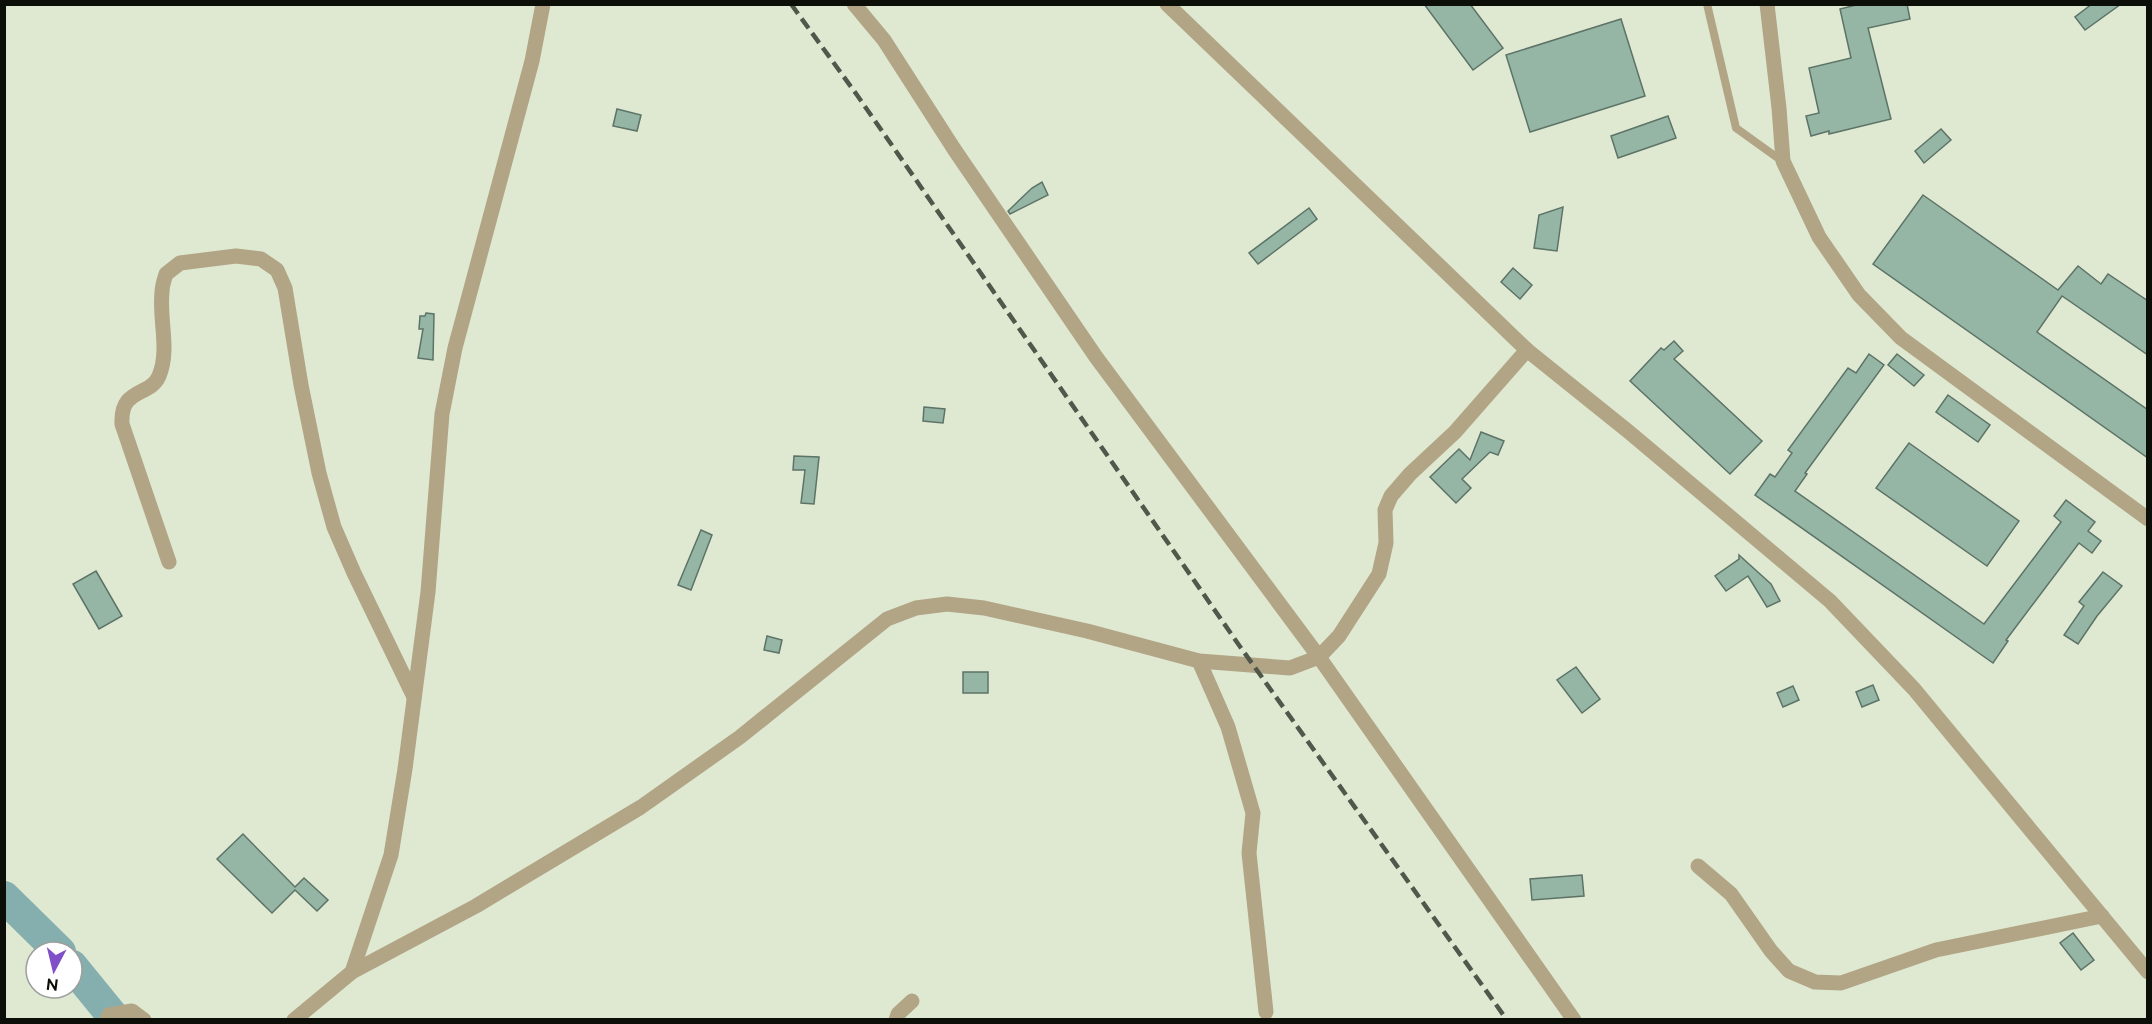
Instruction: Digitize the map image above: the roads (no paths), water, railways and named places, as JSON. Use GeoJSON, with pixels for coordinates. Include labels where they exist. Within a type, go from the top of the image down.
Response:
{"type":"FeatureCollection","features":[{"type":"Feature","properties":{"kind":"street"},"geometry":{"type":"LineString","coordinates":[[352,972],[391,855],[428,592],[442,414],[455,348],[532,61],[543,4]]}},
{"type":"Feature","properties":{"kind":"street"},"geometry":{"type":"LineString","coordinates":[[854,4],[884,40],[954,149],[1096,357],[1319,657],[1574,1020]]}},
{"type":"Feature","properties":{"kind":"street"},"geometry":{"type":"LineString","coordinates":[[1167,4],[1527,350],[1629,432],[1830,601],[1914,689],[2148,972]]}},
{"type":"Feature","properties":{"kind":"street"},"geometry":{"type":"LineString","coordinates":[[1767,4],[1783,161],[1818,237],[1859,296],[1901,338],[2148,519]]}},
{"type":"Feature","properties":{"kind":"street"},"geometry":{"type":"LineString","coordinates":[[169,562],[122,424],[121,411],[126,401],[157,380],[164,363],[162,292],[166,274],[180,263],[236,256],[261,259],[277,270],[285,288],[301,385],[317,462],[334,527],[414,697]]}},
{"type":"Feature","properties":{"kind":"street"},"geometry":{"type":"LineString","coordinates":[[294,1020],[352,972],[476,906],[641,807],[740,737],[887,619],[915,608],[948,604],[984,608],[1087,631],[1199,661],[1290,668],[1319,657],[1339,636],[1379,574],[1386,543],[1385,510],[1390,496],[1455,432],[1527,350]]}},
{"type":"Feature","properties":{"kind":"street"},"geometry":{"type":"LineString","coordinates":[[1199,661],[1228,727],[1253,813],[1249,853],[1266,1012]]}},
{"type":"Feature","properties":{"kind":"street"},"geometry":{"type":"LineString","coordinates":[[1698,866],[1731,894],[1771,951],[1789,971],[1815,982],[1841,983],[1936,950],[2102,916]]}},
{"type":"Feature","properties":{"kind":"street"},"geometry":{"type":"LineString","coordinates":[[896,1020],[898,1014],[912,1001]]}},
{"type":"Feature","properties":{"kind":"street"},"geometry":{"type":"LineString","coordinates":[[107,1020],[108,1015],[132,1011],[144,1020]]}},
{"type":"Feature","properties":{"kind":"lane"},"geometry":{"type":"LineString","coordinates":[[1707,4],[1736,129],[1783,161]]}},
{"type":"Feature","properties":{"kind":"waterway"},"geometry":{"type":"LineString","coordinates":[[4,897],[48,940]]}},
{"type":"Feature","properties":{"kind":"waterway"},"geometry":{"type":"LineString","coordinates":[[84,981],[116,1020]]}},
{"type":"Feature","properties":{"kind":"railway"},"geometry":{"type":"LineString","coordinates":[[791,4],[857,95],[1241,648],[1507,1020]]}}]}
